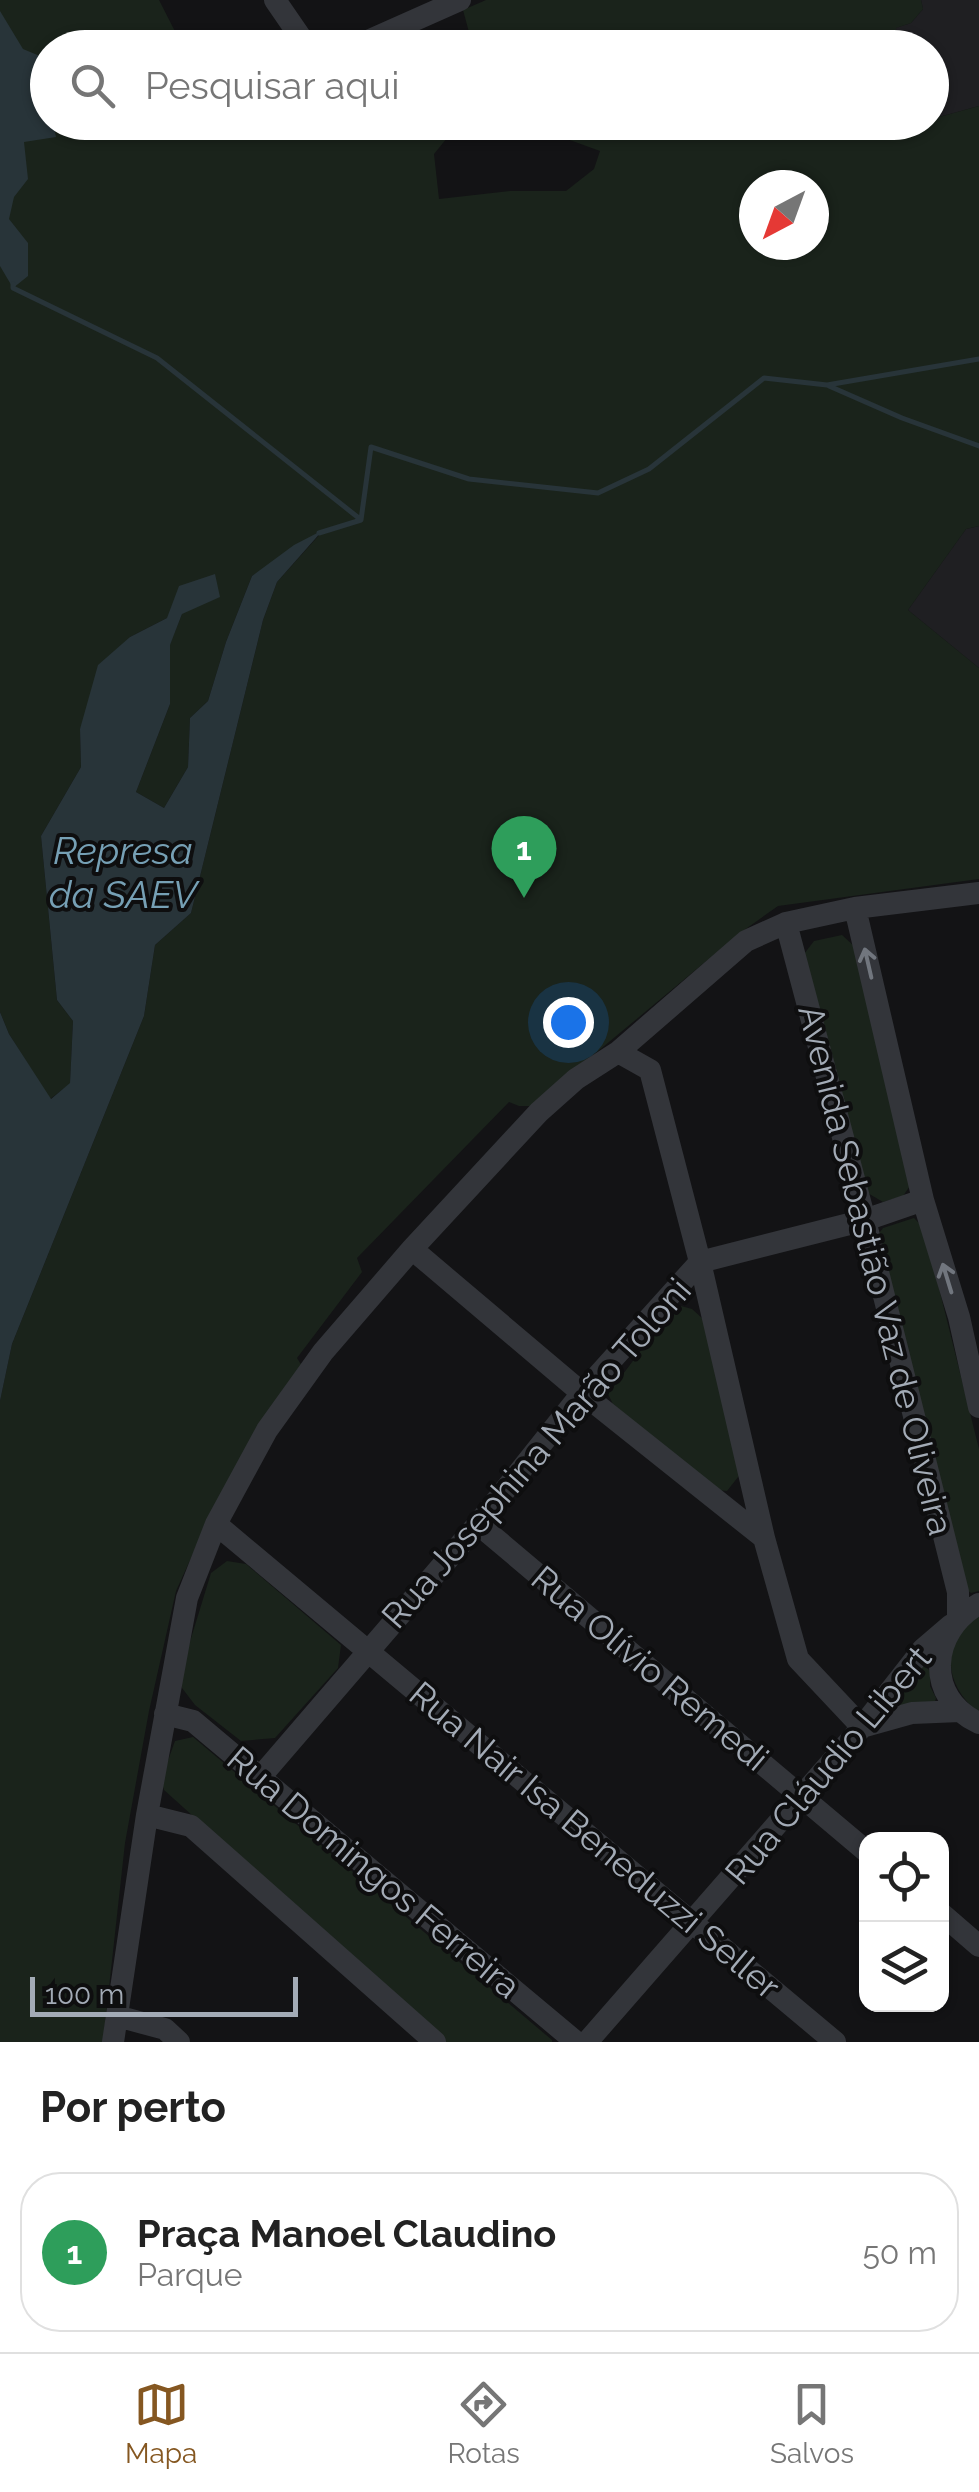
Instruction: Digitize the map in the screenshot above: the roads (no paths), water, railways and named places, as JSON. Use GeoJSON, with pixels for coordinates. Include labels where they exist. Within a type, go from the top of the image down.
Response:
{"type":"FeatureCollection","features":[{"type":"Feature","properties":{"kind":"street"},"geometry":{"type":"LineString","coordinates":[[275,0],[296,30]]}},
{"type":"Feature","properties":{"kind":"street"},"geometry":{"type":"LineString","coordinates":[[392,30],[460,0]]}},
{"type":"Feature","properties":{"kind":"street"},"geometry":{"type":"LineString","coordinates":[[113,2042],[147,1815],[187,1598],[216,1524],[267,1430],[323,1352],[539,1112],[576,1078],[618,1052],[746,941],[786,923],[855,908],[979,893]]}},
{"type":"Feature","properties":{"kind":"street","name":"Avenida Sebastião Vaz de Oliveira"},"geometry":{"type":"LineString","coordinates":[[855,908],[923,1200],[969,1314],[979,1407]]}},
{"type":"Feature","properties":{"kind":"street","name":"Avenida Sebastião Vaz de Oliveira"},"geometry":{"type":"LineString","coordinates":[[786,923],[958,1592],[954,1622],[942,1646],[940,1670],[946,1692],[969,1717]]}},
{"type":"Feature","properties":{"kind":"street"},"geometry":{"type":"LineString","coordinates":[[618,1052],[650,1070],[700,1262],[764,1538],[798,1659],[862,1727],[912,1713],[969,1717]]}},
{"type":"Feature","properties":{"kind":"street","name":"Rua Josephina Marão Toloni"},"geometry":{"type":"LineString","coordinates":[[262,1775],[478,1524],[582,1392],[700,1262],[865,1220],[923,1200]]}},
{"type":"Feature","properties":{"kind":"street"},"geometry":{"type":"LineString","coordinates":[[412,1249],[764,1538]]}},
{"type":"Feature","properties":{"kind":"street","name":"Rua Nair Isa Beneduzzi Seller"},"geometry":{"type":"LineString","coordinates":[[216,1524],[835,2042]]}},
{"type":"Feature","properties":{"kind":"street","name":"Rua Olívio Remedi"},"geometry":{"type":"LineString","coordinates":[[478,1524],[859,1845]]}},
{"type":"Feature","properties":{"kind":"street","name":"Rua Cláudio Libert"},"geometry":{"type":"LineString","coordinates":[[587,2042],[862,1727],[914,1660],[979,1604]]}},
{"type":"Feature","properties":{"kind":"street","name":"Rua Domingos Ferreira"},"geometry":{"type":"LineString","coordinates":[[166,1714],[194,1721],[262,1775],[576,2042]]}},
{"type":"Feature","properties":{"kind":"street"},"geometry":{"type":"LineString","coordinates":[[147,1815],[191,1826],[435,2042]]}},
{"type":"Feature","properties":{"kind":"street"},"geometry":{"type":"LineString","coordinates":[[949,1920],[979,1946]]}},
{"type":"Feature","properties":{"kind":"street"},"geometry":{"type":"LineString","coordinates":[[118,2016],[165,2029],[179,2042]]}},
{"type":"Feature","properties":{"kind":"water"},"geometry":{"type":"Polygon","coordinates":[[[0,11],[23,49],[30,52],[30,140],[37,140],[24,142],[28,179],[14,197],[9,219],[28,243],[28,276],[13,288],[0,266],[0,11]]]}},
{"type":"Feature","properties":{"kind":"water","name":"Represa da SAEV"},"geometry":{"type":"Polygon","coordinates":[[[323,530],[277,582],[263,620],[191,913],[155,945],[144,1016],[12,1344],[0,1401],[0,1012],[9,1034],[51,1099],[70,1083],[73,1021],[57,1000],[41,836],[81,767],[80,729],[98,665],[130,637],[167,618],[179,586],[215,574],[220,597],[182,614],[170,645],[170,704],[136,792],[164,808],[188,767],[190,718],[208,701],[252,576],[294,545],[323,530]]]}},
{"type":"Feature","properties":{"kind":"waterway"},"geometry":{"type":"LineString","coordinates":[[13,284],[13,288],[157,358],[360,519]]}},
{"type":"Feature","properties":{"kind":"waterway"},"geometry":{"type":"LineString","coordinates":[[319,533],[361,520],[371,447],[469,479],[598,493],[649,469],[764,378],[827,385],[979,359]]}},
{"type":"Feature","properties":{"kind":"waterway"},"geometry":{"type":"LineString","coordinates":[[829,386],[979,446]]}},
{"type":"Feature","properties":{"kind":"place","name":"Praça Manoel Claudino"},"geometry":{"type":"Point","coordinates":[524,898]}}]}
